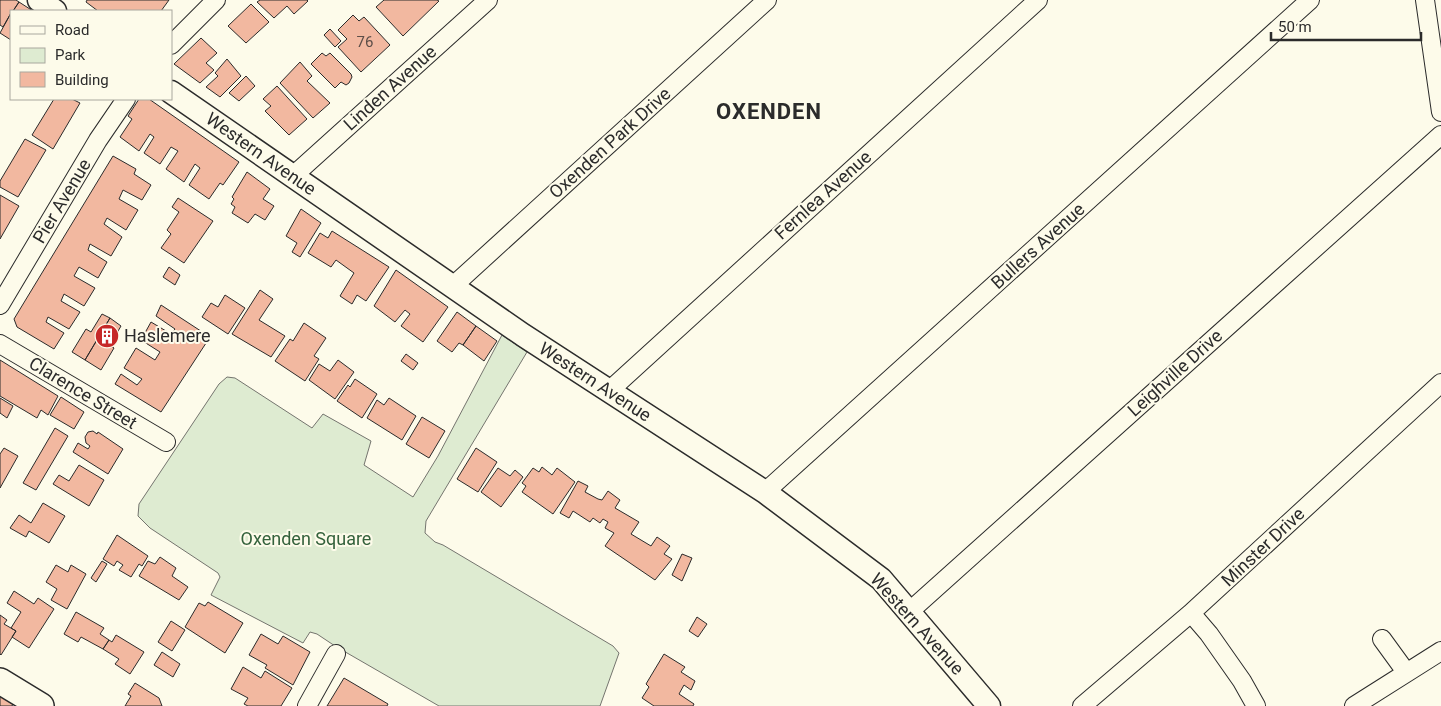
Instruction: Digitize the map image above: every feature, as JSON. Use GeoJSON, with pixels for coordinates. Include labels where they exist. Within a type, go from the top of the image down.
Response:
{"type":"FeatureCollection","features":[{"type":"Feature","properties":{"kind":"main road"},"geometry":{"type":"LineString","coordinates":[[0,681],[41,706]]}},
{"type":"Feature","properties":{"kind":"street"},"geometry":{"type":"LineString","coordinates":[[39,0],[54,10]]}},
{"type":"Feature","properties":{"kind":"street"},"geometry":{"type":"LineString","coordinates":[[172,44],[216,0]]}},
{"type":"Feature","properties":{"kind":"street","name":"Linden Avenue"},"geometry":{"type":"LineString","coordinates":[[292,176],[488,0]]}},
{"type":"Feature","properties":{"kind":"street","name":"Oxenden Park Drive"},"geometry":{"type":"LineString","coordinates":[[453,286],[766,0]]}},
{"type":"Feature","properties":{"kind":"street","name":"Fernlea Avenue"},"geometry":{"type":"LineString","coordinates":[[608,391],[1038,0]]}},
{"type":"Feature","properties":{"kind":"street","name":"Bullers Avenue"},"geometry":{"type":"LineString","coordinates":[[765,492],[1310,0]]}},
{"type":"Feature","properties":{"kind":"street"},"geometry":{"type":"LineString","coordinates":[[1425,0],[1441,112]]}},
{"type":"Feature","properties":{"kind":"street","name":"Western Avenue"},"geometry":{"type":"LineString","coordinates":[[172,93],[523,335],[765,492],[881,579],[989,706]]}},
{"type":"Feature","properties":{"kind":"street","name":"Pier Avenue"},"geometry":{"type":"LineString","coordinates":[[0,305],[98,140],[125,100]]}},
{"type":"Feature","properties":{"kind":"street","name":"Leighville Drive"},"geometry":{"type":"LineString","coordinates":[[910,612],[1441,135]]}},
{"type":"Feature","properties":{"kind":"street","name":"Clarence Street"},"geometry":{"type":"LineString","coordinates":[[0,344],[166,442]]}},
{"type":"Feature","properties":{"kind":"street","name":"Minster Drive"},"geometry":{"type":"LineString","coordinates":[[1082,706],[1191,613],[1441,383]]}},
{"type":"Feature","properties":{"kind":"street"},"geometry":{"type":"LineString","coordinates":[[1191,613],[1210,634],[1242,681],[1256,706]]}},
{"type":"Feature","properties":{"kind":"street"},"geometry":{"type":"LineString","coordinates":[[1382,639],[1406,672]]}},
{"type":"Feature","properties":{"kind":"street"},"geometry":{"type":"LineString","coordinates":[[1354,706],[1441,651]]}},
{"type":"Feature","properties":{"kind":"street"},"geometry":{"type":"LineString","coordinates":[[307,706],[336,654]]}},
{"type":"Feature","properties":{"kind":"green space","name":"Oxenden Square"},"geometry":{"type":"Polygon","coordinates":[[[502,335],[527,352],[426,521],[425,533],[435,542],[613,646],[619,653],[600,706],[439,706],[317,634],[310,632],[303,643],[211,595],[220,577],[218,573],[150,528],[138,516],[139,504],[219,384],[227,377],[235,378],[312,428],[323,414],[371,441],[364,465],[413,497],[438,456],[502,335]]]}},
{"type":"Feature","properties":{"kind":"building"},"geometry":{"type":"Polygon","coordinates":[[[0,0],[16,0],[19,2],[14,10],[10,10],[10,15],[3,27],[0,25],[0,0]]]}},
{"type":"Feature","properties":{"kind":"building"},"geometry":{"type":"Polygon","coordinates":[[[87,0],[169,0],[162,10],[97,10],[86,2],[87,0]]]}},
{"type":"Feature","properties":{"kind":"building"},"geometry":{"type":"Polygon","coordinates":[[[260,0],[308,1],[294,14],[287,6],[274,18],[257,2],[260,0]]]}},
{"type":"Feature","properties":{"kind":"building"},"geometry":{"type":"Polygon","coordinates":[[[384,0],[439,1],[403,36],[376,7],[384,0]]]}},
{"type":"Feature","properties":{"kind":"building"},"geometry":{"type":"Polygon","coordinates":[[[19,2],[31,10],[14,10],[19,2]]]}},
{"type":"Feature","properties":{"kind":"building"},"geometry":{"type":"Polygon","coordinates":[[[251,4],[269,22],[246,43],[228,26],[251,4]]]}},
{"type":"Feature","properties":{"kind":"building"},"geometry":{"type":"Polygon","coordinates":[[[10,15],[10,39],[0,33],[10,15]]]}},
{"type":"Feature","properties":{"kind":"building"},"geometry":{"type":"Polygon","coordinates":[[[353,15],[359,21],[364,17],[390,45],[361,72],[338,47],[347,39],[338,30],[353,15]]]}},
{"type":"Feature","properties":{"kind":"building"},"geometry":{"type":"Polygon","coordinates":[[[330,29],[341,41],[335,47],[324,35],[330,29]]]}},
{"type":"Feature","properties":{"kind":"building"},"geometry":{"type":"Polygon","coordinates":[[[201,38],[217,53],[206,63],[214,70],[200,83],[174,64],[201,38]]]}},
{"type":"Feature","properties":{"kind":"building"},"geometry":{"type":"Polygon","coordinates":[[[322,53],[326,56],[330,53],[351,74],[352,77],[349,83],[346,85],[341,82],[335,88],[311,64],[322,53]]]}},
{"type":"Feature","properties":{"kind":"building"},"geometry":{"type":"Polygon","coordinates":[[[227,59],[241,76],[220,97],[206,87],[218,76],[215,73],[227,59]]]}},
{"type":"Feature","properties":{"kind":"building"},"geometry":{"type":"Polygon","coordinates":[[[300,62],[312,76],[307,81],[330,103],[313,118],[280,83],[300,62]]]}},
{"type":"Feature","properties":{"kind":"building"},"geometry":{"type":"Polygon","coordinates":[[[246,76],[255,86],[239,101],[229,93],[246,76]]]}},
{"type":"Feature","properties":{"kind":"building"},"geometry":{"type":"Polygon","coordinates":[[[277,86],[307,119],[289,135],[265,111],[271,106],[263,99],[277,86]]]}},
{"type":"Feature","properties":{"kind":"building"},"geometry":{"type":"Polygon","coordinates":[[[53,100],[74,100],[80,103],[53,149],[32,135],[53,100]]]}},
{"type":"Feature","properties":{"kind":"building"},"geometry":{"type":"Polygon","coordinates":[[[138,100],[150,100],[239,162],[223,185],[220,183],[209,199],[189,185],[200,168],[195,164],[184,182],[166,169],[178,151],[171,147],[160,164],[144,153],[154,137],[150,134],[139,151],[120,137],[132,119],[128,116],[138,100]]]}},
{"type":"Feature","properties":{"kind":"building"},"geometry":{"type":"Polygon","coordinates":[[[25,139],[46,150],[18,197],[0,187],[0,181],[25,139]]]}},
{"type":"Feature","properties":{"kind":"building"},"geometry":{"type":"Polygon","coordinates":[[[113,156],[136,169],[134,174],[151,185],[142,200],[123,190],[119,199],[138,210],[126,230],[107,218],[104,224],[122,237],[111,256],[90,244],[88,250],[107,262],[98,278],[79,267],[74,276],[95,288],[84,306],[64,294],[61,301],[80,312],[69,329],[48,317],[46,322],[64,333],[54,349],[17,327],[14,319],[113,156]]]}},
{"type":"Feature","properties":{"kind":"building"},"geometry":{"type":"Polygon","coordinates":[[[247,172],[270,189],[263,199],[274,206],[265,220],[255,214],[248,223],[232,213],[235,207],[231,204],[234,199],[232,197],[247,172]]]}},
{"type":"Feature","properties":{"kind":"building"},"geometry":{"type":"Polygon","coordinates":[[[0,195],[19,206],[0,239],[0,195]]]}},
{"type":"Feature","properties":{"kind":"building"},"geometry":{"type":"Polygon","coordinates":[[[178,198],[213,221],[184,263],[161,248],[171,234],[167,230],[179,212],[172,207],[178,198]]]}},
{"type":"Feature","properties":{"kind":"building"},"geometry":{"type":"Polygon","coordinates":[[[301,209],[321,223],[300,257],[292,252],[297,243],[286,236],[301,209]]]}},
{"type":"Feature","properties":{"kind":"building"},"geometry":{"type":"Polygon","coordinates":[[[332,231],[389,267],[366,301],[357,295],[352,304],[340,296],[354,273],[336,260],[331,267],[308,253],[320,233],[328,238],[332,231]]]}},
{"type":"Feature","properties":{"kind":"building"},"geometry":{"type":"Polygon","coordinates":[[[169,267],[180,275],[175,285],[163,277],[169,267]]]}},
{"type":"Feature","properties":{"kind":"building"},"geometry":{"type":"Polygon","coordinates":[[[396,270],[448,307],[423,342],[401,326],[410,314],[405,310],[395,322],[374,306],[396,270]]]}},
{"type":"Feature","properties":{"kind":"building"},"geometry":{"type":"Polygon","coordinates":[[[260,290],[273,299],[259,320],[285,336],[271,357],[232,334],[260,290]]]}},
{"type":"Feature","properties":{"kind":"building"},"geometry":{"type":"Polygon","coordinates":[[[225,295],[245,308],[228,334],[202,317],[211,303],[218,307],[225,295]]]}},
{"type":"Feature","properties":{"kind":"building"},"geometry":{"type":"Polygon","coordinates":[[[161,305],[210,337],[161,412],[115,384],[121,374],[137,385],[142,379],[124,368],[136,348],[155,360],[160,352],[141,340],[151,322],[171,334],[175,329],[156,316],[161,305]]]}},
{"type":"Feature","properties":{"kind":"building"},"geometry":{"type":"Polygon","coordinates":[[[457,312],[476,326],[463,345],[459,343],[452,352],[437,341],[457,312]]]}},
{"type":"Feature","properties":{"kind":"building"},"geometry":{"type":"Polygon","coordinates":[[[102,314],[110,318],[85,360],[72,352],[86,329],[91,332],[102,314]]]}},
{"type":"Feature","properties":{"kind":"building","name":"Haslemere"},"geometry":{"type":"Polygon","coordinates":[[[110,318],[121,326],[110,345],[114,348],[101,370],[85,360],[110,318]]]}},
{"type":"Feature","properties":{"kind":"building"},"geometry":{"type":"Polygon","coordinates":[[[304,323],[326,338],[314,356],[319,359],[305,381],[275,361],[290,339],[293,341],[304,323]]]}},
{"type":"Feature","properties":{"kind":"building"},"geometry":{"type":"Polygon","coordinates":[[[476,326],[497,341],[484,361],[463,345],[476,326]]]}},
{"type":"Feature","properties":{"kind":"building"},"geometry":{"type":"Polygon","coordinates":[[[406,354],[418,363],[413,370],[401,361],[406,354]]]}},
{"type":"Feature","properties":{"kind":"building"},"geometry":{"type":"Polygon","coordinates":[[[0,360],[58,396],[48,415],[41,410],[37,418],[0,396],[0,360]]]}},
{"type":"Feature","properties":{"kind":"building"},"geometry":{"type":"Polygon","coordinates":[[[338,360],[354,372],[335,399],[309,380],[319,364],[330,371],[338,360]]]}},
{"type":"Feature","properties":{"kind":"building"},"geometry":{"type":"Polygon","coordinates":[[[355,379],[377,394],[362,418],[337,401],[348,385],[350,387],[355,379]]]}},
{"type":"Feature","properties":{"kind":"building"},"geometry":{"type":"Polygon","coordinates":[[[61,397],[84,412],[74,429],[50,415],[61,397]]]}},
{"type":"Feature","properties":{"kind":"building"},"geometry":{"type":"Polygon","coordinates":[[[0,398],[13,406],[7,418],[0,413],[0,398]]]}},
{"type":"Feature","properties":{"kind":"building"},"geometry":{"type":"Polygon","coordinates":[[[389,398],[416,416],[402,440],[367,418],[377,400],[384,405],[389,398]]]}},
{"type":"Feature","properties":{"kind":"building"},"geometry":{"type":"Polygon","coordinates":[[[422,417],[445,431],[429,458],[406,444],[422,417]]]}},
{"type":"Feature","properties":{"kind":"building"},"geometry":{"type":"Polygon","coordinates":[[[55,428],[68,436],[36,490],[23,483],[55,428]]]}},
{"type":"Feature","properties":{"kind":"building"},"geometry":{"type":"Polygon","coordinates":[[[93,431],[97,434],[98,432],[123,449],[108,474],[73,452],[78,443],[88,449],[90,446],[86,443],[85,437],[88,432],[93,431]]]}},
{"type":"Feature","properties":{"kind":"building"},"geometry":{"type":"Polygon","coordinates":[[[4,448],[18,456],[0,488],[0,454],[4,448]]]}},
{"type":"Feature","properties":{"kind":"building"},"geometry":{"type":"Polygon","coordinates":[[[476,448],[497,462],[478,492],[457,479],[476,448]]]}},
{"type":"Feature","properties":{"kind":"building"},"geometry":{"type":"Polygon","coordinates":[[[79,465],[104,480],[89,506],[53,484],[59,475],[69,481],[79,465]]]}},
{"type":"Feature","properties":{"kind":"building"},"geometry":{"type":"Polygon","coordinates":[[[542,467],[552,475],[557,468],[575,482],[553,514],[522,492],[526,486],[522,483],[533,468],[539,472],[542,467]]]}},
{"type":"Feature","properties":{"kind":"building"},"geometry":{"type":"Polygon","coordinates":[[[498,468],[510,476],[515,470],[523,477],[501,507],[481,492],[498,468]]]}},
{"type":"Feature","properties":{"kind":"building"},"geometry":{"type":"Polygon","coordinates":[[[578,481],[588,486],[585,492],[598,499],[602,500],[608,491],[620,500],[615,508],[639,522],[631,534],[651,546],[657,537],[670,546],[664,554],[672,559],[655,580],[605,546],[614,533],[605,528],[608,522],[603,519],[600,523],[593,518],[590,522],[573,511],[569,518],[560,513],[578,481]]]}},
{"type":"Feature","properties":{"kind":"building"},"geometry":{"type":"Polygon","coordinates":[[[43,503],[65,516],[49,543],[29,531],[26,537],[10,528],[19,515],[31,523],[43,503]]]}},
{"type":"Feature","properties":{"kind":"building"},"geometry":{"type":"Polygon","coordinates":[[[117,535],[148,556],[142,566],[139,564],[131,577],[119,570],[123,565],[117,561],[114,566],[103,559],[117,535]]]}},
{"type":"Feature","properties":{"kind":"building"},"geometry":{"type":"Polygon","coordinates":[[[682,554],[692,558],[682,581],[672,575],[682,554]]]}},
{"type":"Feature","properties":{"kind":"building"},"geometry":{"type":"Polygon","coordinates":[[[160,557],[176,568],[172,576],[188,587],[179,600],[139,576],[148,561],[155,564],[160,557]]]}},
{"type":"Feature","properties":{"kind":"building"},"geometry":{"type":"Polygon","coordinates":[[[102,561],[107,564],[96,582],[91,578],[102,561]]]}},
{"type":"Feature","properties":{"kind":"building"},"geometry":{"type":"Polygon","coordinates":[[[56,565],[68,572],[71,565],[86,574],[67,609],[51,600],[57,589],[46,582],[56,565]]]}},
{"type":"Feature","properties":{"kind":"building"},"geometry":{"type":"Polygon","coordinates":[[[14,591],[34,604],[38,598],[54,609],[29,648],[12,637],[16,631],[11,628],[21,612],[7,603],[14,591]]]}},
{"type":"Feature","properties":{"kind":"building"},"geometry":{"type":"Polygon","coordinates":[[[208,602],[243,623],[225,653],[185,627],[199,603],[205,606],[208,602]]]}},
{"type":"Feature","properties":{"kind":"building"},"geometry":{"type":"Polygon","coordinates":[[[76,612],[104,628],[100,634],[109,640],[103,649],[81,637],[78,642],[64,634],[76,612]]]}},
{"type":"Feature","properties":{"kind":"building"},"geometry":{"type":"Polygon","coordinates":[[[0,615],[7,620],[4,624],[16,631],[1,655],[0,654],[0,615]]]}},
{"type":"Feature","properties":{"kind":"building"},"geometry":{"type":"Polygon","coordinates":[[[697,617],[707,624],[698,637],[689,631],[697,617]]]}},
{"type":"Feature","properties":{"kind":"building"},"geometry":{"type":"Polygon","coordinates":[[[171,621],[185,630],[172,651],[158,642],[171,621]]]}},
{"type":"Feature","properties":{"kind":"building"},"geometry":{"type":"Polygon","coordinates":[[[261,634],[278,644],[283,636],[310,652],[293,685],[265,668],[267,665],[249,655],[261,634]]]}},
{"type":"Feature","properties":{"kind":"building"},"geometry":{"type":"Polygon","coordinates":[[[116,635],[144,652],[130,674],[115,664],[119,659],[103,649],[109,640],[112,642],[116,635]]]}},
{"type":"Feature","properties":{"kind":"building"},"geometry":{"type":"Polygon","coordinates":[[[162,652],[180,664],[173,677],[154,665],[162,652]]]}},
{"type":"Feature","properties":{"kind":"building"},"geometry":{"type":"Polygon","coordinates":[[[664,654],[685,667],[681,672],[695,681],[691,690],[684,685],[679,694],[694,704],[693,706],[654,706],[642,698],[649,687],[646,684],[664,654]]]}},
{"type":"Feature","properties":{"kind":"building"},"geometry":{"type":"Polygon","coordinates":[[[243,667],[261,678],[265,671],[292,688],[281,706],[248,706],[244,704],[248,698],[231,689],[243,667]]]}},
{"type":"Feature","properties":{"kind":"building"},"geometry":{"type":"Polygon","coordinates":[[[344,678],[388,704],[387,706],[327,706],[344,678]]]}},
{"type":"Feature","properties":{"kind":"building"},"geometry":{"type":"Polygon","coordinates":[[[135,683],[159,698],[162,706],[125,706],[131,696],[128,694],[135,683]]]}},
{"type":"Feature","properties":{"kind":"building"},"geometry":{"type":"Polygon","coordinates":[[[0,696],[13,704],[12,706],[0,706],[0,696]]]}},
{"type":"Feature","properties":{"kind":"place","name":"Haslemere"},"geometry":{"type":"Point","coordinates":[107,336]}},
{"type":"Feature","properties":{"kind":"district","name":"OXENDEN"},"geometry":{"type":"Point","coordinates":[769,111]}}]}
